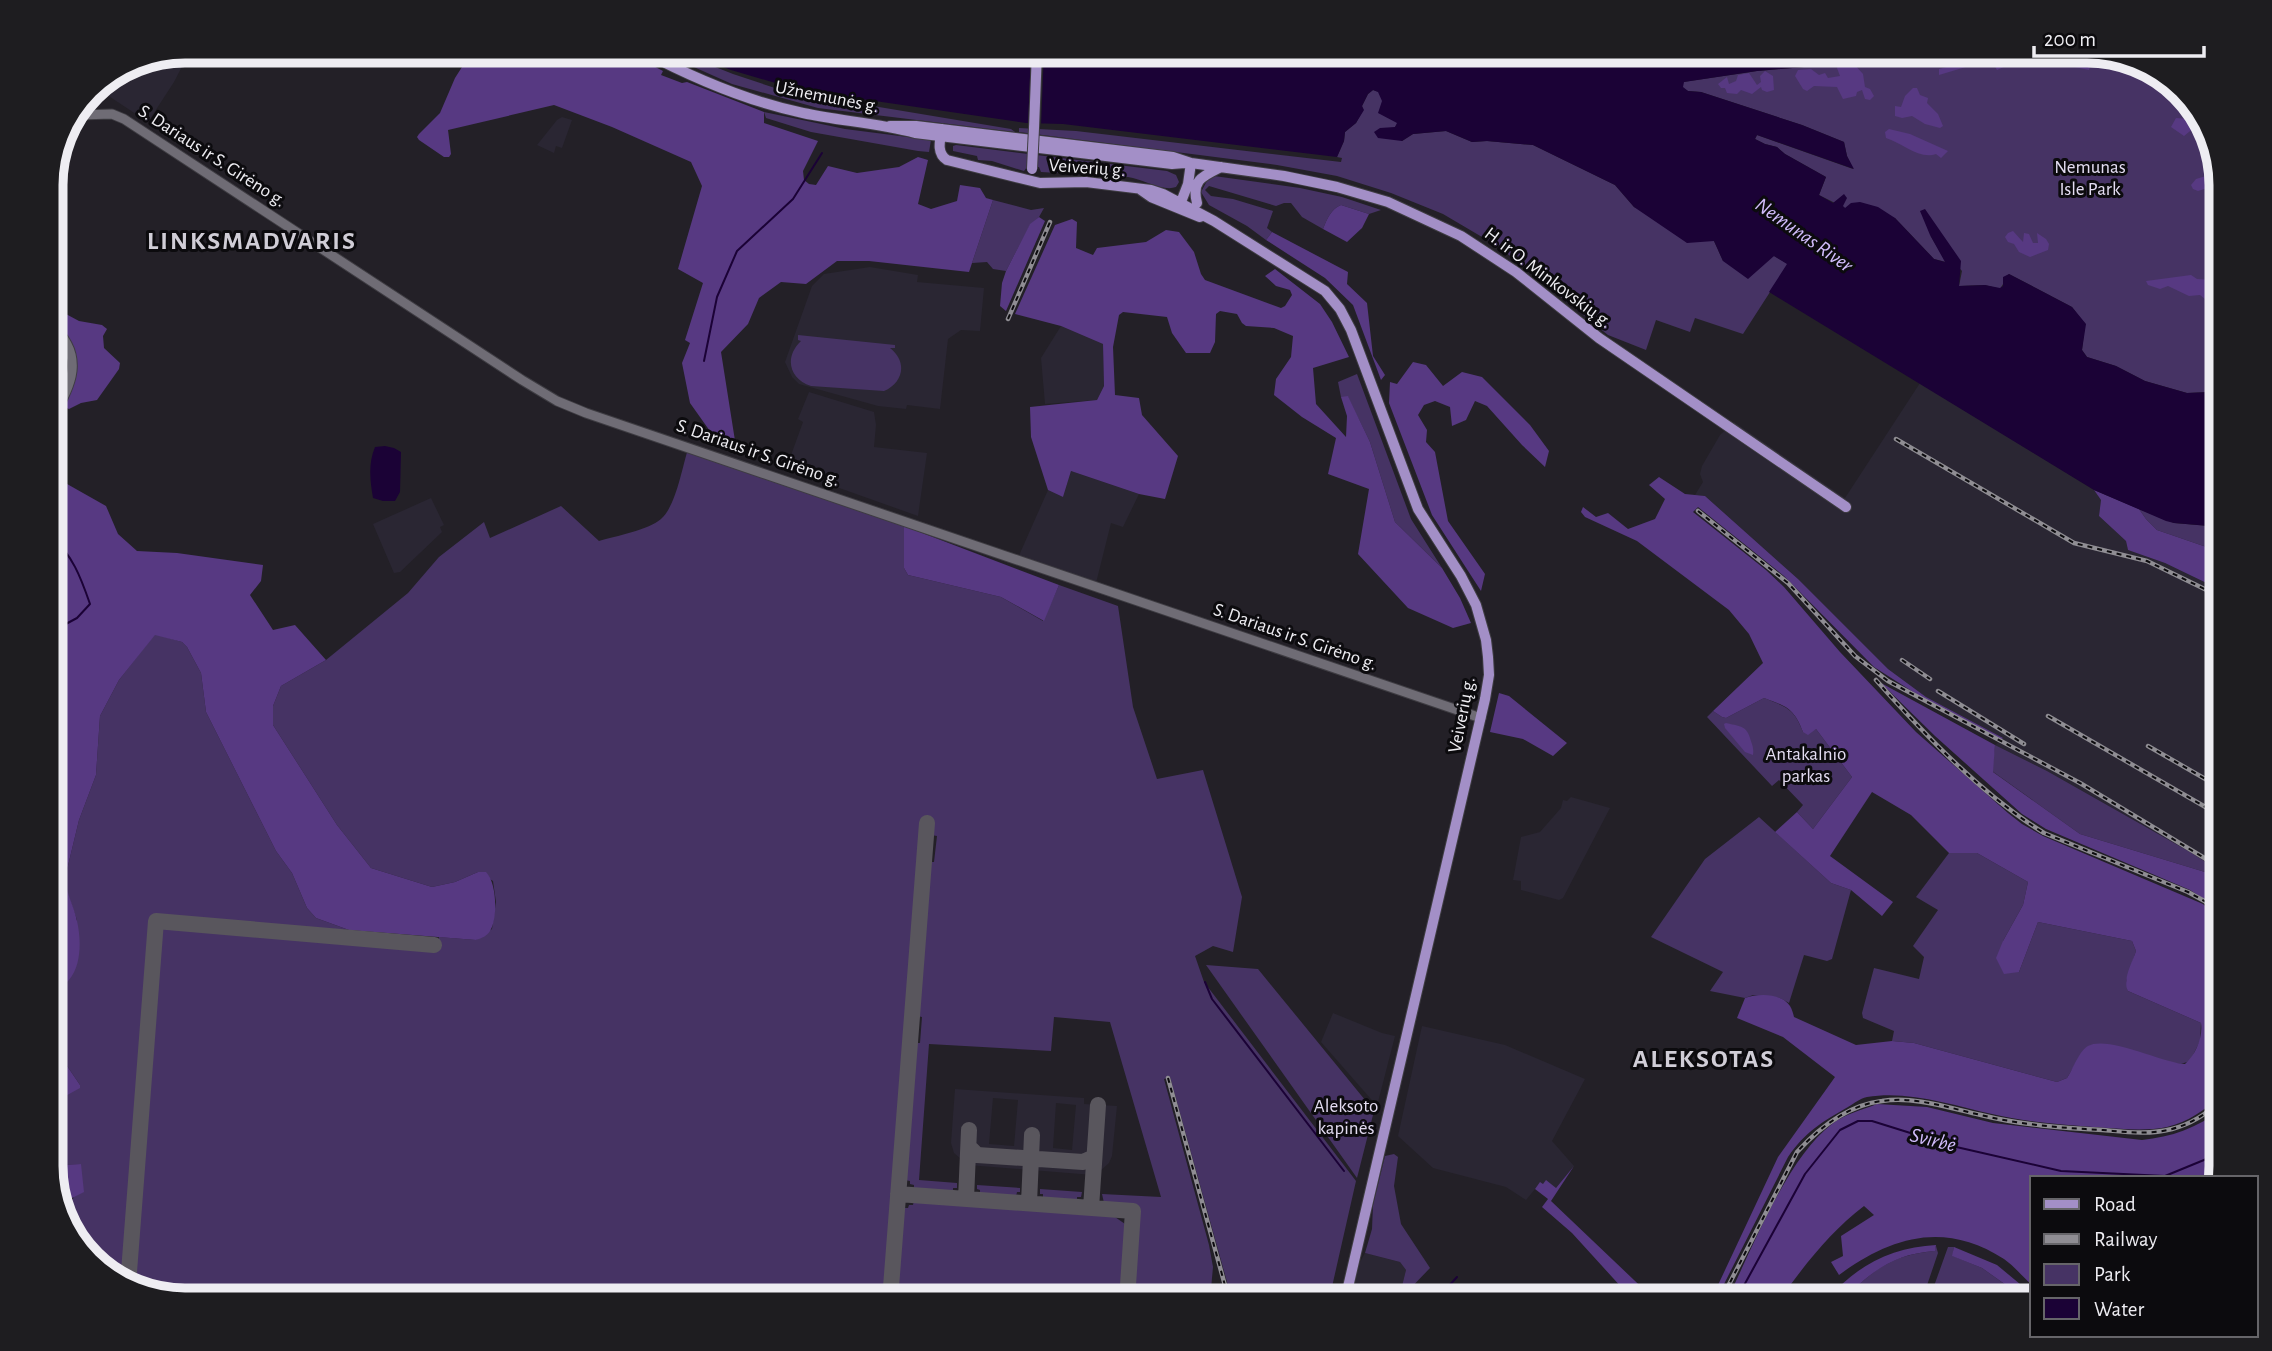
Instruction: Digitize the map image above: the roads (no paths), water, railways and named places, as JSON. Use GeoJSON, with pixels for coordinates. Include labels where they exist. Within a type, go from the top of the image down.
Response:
{"type":"FeatureCollection","features":[{"type":"Feature","properties":{"kind":"main road","name":"Užnemunės g."},"geometry":{"type":"LineString","coordinates":[[665,63],[749,98],[822,117],[890,126],[915,133],[941,132]]}},
{"type":"Feature","properties":{"kind":"main road"},"geometry":{"type":"LineString","coordinates":[[1032,181],[1036,63]]}},
{"type":"Feature","properties":{"kind":"main road"},"geometry":{"type":"LineString","coordinates":[[939,152],[941,132]]}},
{"type":"Feature","properties":{"kind":"main road","name":"H. ir O. Minkovskių g."},"geometry":{"type":"LineString","coordinates":[[941,132],[958,138],[1172,164],[1191,163],[1307,180],[1365,194],[1414,213],[1461,236],[1516,272],[1599,338],[1846,507]]}},
{"type":"Feature","properties":{"kind":"main road","name":"H. ir O. Minkovskių g."},"geometry":{"type":"LineString","coordinates":[[941,132],[1173,157],[1191,163]]}},
{"type":"Feature","properties":{"kind":"main road"},"geometry":{"type":"LineString","coordinates":[[939,152],[947,143],[958,138]]}},
{"type":"Feature","properties":{"kind":"main road","name":"Veiverių g."},"geometry":{"type":"LineString","coordinates":[[939,152],[940,156],[947,160],[1040,183],[1086,182],[1159,192],[1214,220],[1325,291],[1346,318],[1418,509],[1465,583],[1476,606],[1486,639],[1488,683],[1348,1288]]}},
{"type":"Feature","properties":{"kind":"main road"},"geometry":{"type":"LineString","coordinates":[[1191,163],[1188,184],[1181,202],[1194,216]]}},
{"type":"Feature","properties":{"kind":"main road"},"geometry":{"type":"LineString","coordinates":[[1197,203],[1195,190],[1200,179],[1222,167]]}},
{"type":"Feature","properties":{"kind":"main road"},"geometry":{"type":"LineString","coordinates":[[1188,184],[1197,203],[1214,220]]}},
{"type":"Feature","properties":{"kind":"main road","name":"Veiverių g."},"geometry":{"type":"LineString","coordinates":[[1141,190],[1194,216],[1214,220]]}},
{"type":"Feature","properties":{"kind":"street","name":"S. Dariaus ir S. Girėno g."},"geometry":{"type":"LineString","coordinates":[[86,115],[112,114],[124,119],[557,401],[1481,718]]}},
{"type":"Feature","properties":{"kind":"street"},"geometry":{"type":"LineString","coordinates":[[63,338],[70,350],[73,368],[69,387],[63,398]]}},
{"type":"Feature","properties":{"kind":"water","name":"Nemunas River"},"geometry":{"type":"Polygon","coordinates":[[[713,63],[1836,63],[1684,82],[1683,87],[1688,91],[1701,92],[1802,125],[1844,142],[1854,169],[1757,135],[1755,139],[1777,147],[1826,177],[1819,195],[1833,203],[1844,194],[1847,198],[1843,206],[1845,208],[1851,203],[1860,202],[1878,207],[1895,218],[1934,259],[1945,262],[1920,211],[1925,209],[1961,261],[1959,286],[1985,285],[2000,288],[2003,286],[2003,277],[2009,274],[2072,307],[2086,324],[2082,350],[2087,357],[2116,366],[2145,381],[2187,393],[2209,392],[2209,526],[2166,521],[2094,490],[1769,292],[1787,264],[1774,256],[1748,279],[1723,261],[1714,241],[1687,243],[1634,207],[1615,185],[1533,145],[1472,142],[1446,131],[1413,134],[1402,141],[1378,138],[1374,132],[1380,128],[1395,127],[1397,123],[1378,113],[1382,101],[1378,92],[1373,90],[1368,94],[1362,106],[1364,110],[1356,123],[1345,132],[1337,157],[1063,124],[1026,123],[799,90],[713,63]]]}},
{"type":"Feature","properties":{"kind":"water"},"geometry":{"type":"Polygon","coordinates":[[[385,446],[401,452],[400,492],[395,501],[373,498],[371,460],[375,447],[385,446]]]}},
{"type":"Feature","properties":{"kind":"waterway"},"geometry":{"type":"LineString","coordinates":[[704,361],[717,297],[737,251],[793,199],[822,153]]}},
{"type":"Feature","properties":{"kind":"waterway"},"geometry":{"type":"LineString","coordinates":[[63,549],[75,567],[90,604],[77,618],[63,626]]}},
{"type":"Feature","properties":{"kind":"waterway"},"geometry":{"type":"LineString","coordinates":[[1205,982],[1212,999],[1344,1171]]}},
{"type":"Feature","properties":{"kind":"waterway","name":"Svirbė"},"geometry":{"type":"LineString","coordinates":[[1743,1288],[1805,1174],[1840,1130],[1858,1121],[1872,1121],[1952,1146],[2061,1171],[2165,1176]]}},
{"type":"Feature","properties":{"kind":"waterway","name":"Svirbė"},"geometry":{"type":"LineString","coordinates":[[2165,1176],[2209,1158]]}},
{"type":"Feature","properties":{"kind":"waterway"},"geometry":{"type":"LineString","coordinates":[[1447,1288],[1457,1277]]}},
{"type":"Feature","properties":{"kind":"railway"},"geometry":{"type":"LineString","coordinates":[[1008,319],[1050,222]]}},
{"type":"Feature","properties":{"kind":"railway"},"geometry":{"type":"LineString","coordinates":[[1896,439],[2074,543],[2147,561],[2209,591]]}},
{"type":"Feature","properties":{"kind":"railway"},"geometry":{"type":"LineString","coordinates":[[1698,511],[1788,583],[1855,656],[1888,681],[2080,783],[2209,861]]}},
{"type":"Feature","properties":{"kind":"railway"},"geometry":{"type":"LineString","coordinates":[[1902,660],[1930,679]]}},
{"type":"Feature","properties":{"kind":"railway"},"geometry":{"type":"LineString","coordinates":[[1876,680],[1914,722],[1976,782],[2044,833],[2188,892],[2209,904]]}},
{"type":"Feature","properties":{"kind":"railway"},"geometry":{"type":"LineString","coordinates":[[1938,691],[2024,744]]}},
{"type":"Feature","properties":{"kind":"railway"},"geometry":{"type":"LineString","coordinates":[[2048,716],[2209,809]]}},
{"type":"Feature","properties":{"kind":"railway"},"geometry":{"type":"LineString","coordinates":[[2148,746],[2209,781]]}},
{"type":"Feature","properties":{"kind":"railway"},"geometry":{"type":"LineString","coordinates":[[1168,1078],[1226,1288]]}},
{"type":"Feature","properties":{"kind":"railway"},"geometry":{"type":"LineString","coordinates":[[1727,1288],[1797,1152],[1825,1126],[1857,1107],[1882,1101],[1907,1100],[2026,1124],[2129,1132],[2172,1129],[2209,1110]]}},
{"type":"Feature","properties":{"kind":"district","name":"LINKSMADVARIS"},"geometry":{"type":"Point","coordinates":[252,241]}},
{"type":"Feature","properties":{"kind":"district","name":"ALEKSOTAS"},"geometry":{"type":"Point","coordinates":[1704,1059]}},
{"type":"Feature","properties":{"kind":"park label","name":"Nemunas Isle Park"},"geometry":{"type":"Point","coordinates":[2090,178]}},
{"type":"Feature","properties":{"kind":"park label","name":"Antakalnio parkas"},"geometry":{"type":"Point","coordinates":[1806,765]}},
{"type":"Feature","properties":{"kind":"park label","name":"Aleksoto kapinės"},"geometry":{"type":"Point","coordinates":[1346,1117]}}]}
